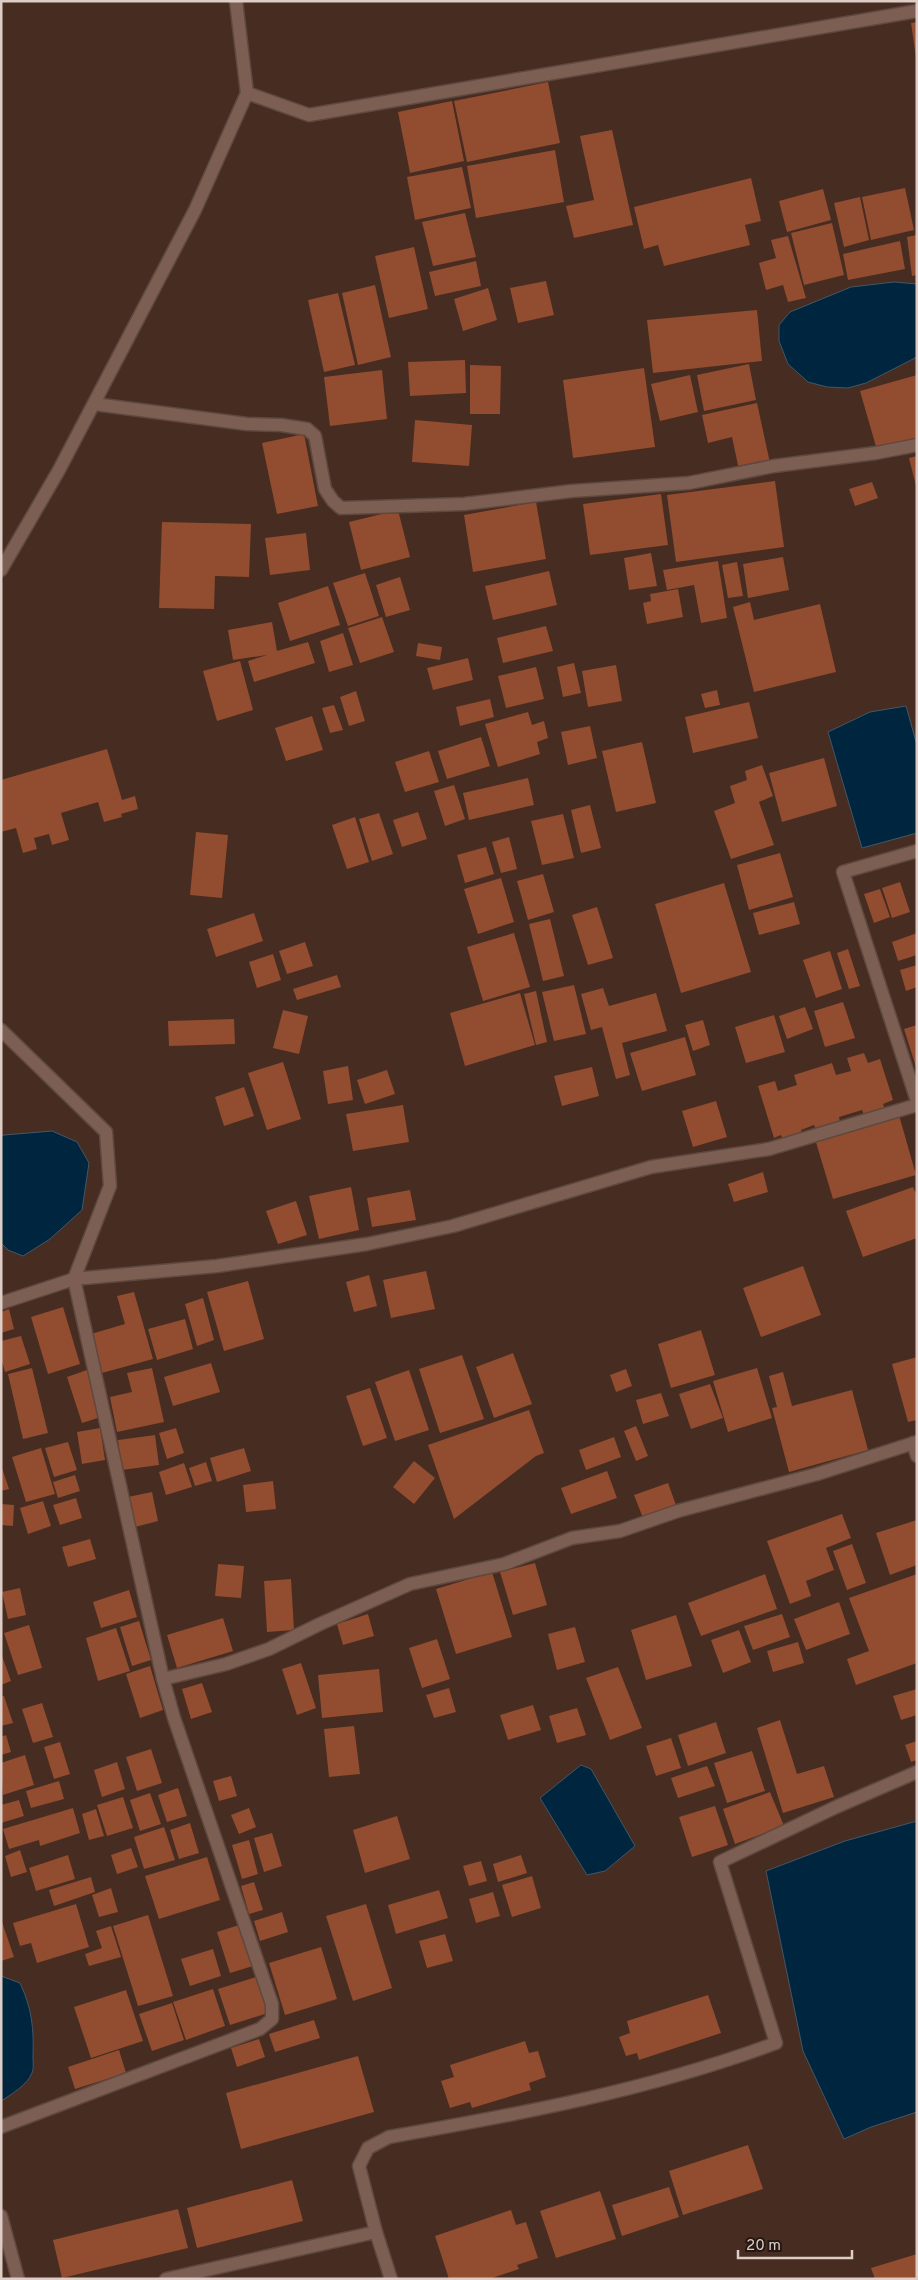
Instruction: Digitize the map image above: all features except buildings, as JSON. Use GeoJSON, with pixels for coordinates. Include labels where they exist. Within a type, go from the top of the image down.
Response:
{"type":"FeatureCollection","features":[{"type":"Feature","properties":{"kind":"street"},"geometry":{"type":"LineString","coordinates":[[1,570],[59,470],[195,210],[247,93],[236,1]]}},
{"type":"Feature","properties":{"kind":"street"},"geometry":{"type":"LineString","coordinates":[[247,93],[308,115],[917,11]]}},
{"type":"Feature","properties":{"kind":"street"},"geometry":{"type":"LineString","coordinates":[[94,404],[248,424],[281,425],[307,429],[315,436],[325,489],[333,501],[341,508],[464,504],[572,491],[689,483],[774,466],[876,453],[917,445]]}},
{"type":"Feature","properties":{"kind":"street"},"geometry":{"type":"LineString","coordinates":[[1,1303],[74,1279],[217,1266],[367,1244],[453,1226],[651,1167],[769,1149],[917,1103],[843,872],[917,851]]}},
{"type":"Feature","properties":{"kind":"street"},"geometry":{"type":"LineString","coordinates":[[1,1030],[106,1132],[110,1186],[74,1279],[163,1679],[174,1718],[272,2004],[272,2019],[260,2030],[1,2127]]}},
{"type":"Feature","properties":{"kind":"street"},"geometry":{"type":"LineString","coordinates":[[163,1679],[226,1664],[270,1650],[320,1624],[410,1584],[504,1564],[572,1538],[620,1531],[678,1511],[816,1474],[915,1442],[917,1456]]}},
{"type":"Feature","properties":{"kind":"street"},"geometry":{"type":"LineString","coordinates":[[391,2279],[376,2232],[359,2166],[368,2148],[389,2137],[557,2106],[720,2064],[776,2043],[720,1862],[836,1807],[917,1772]]}},
{"type":"Feature","properties":{"kind":"street"},"geometry":{"type":"LineString","coordinates":[[1,2216],[18,2279]]}},
{"type":"Feature","properties":{"kind":"street"},"geometry":{"type":"LineString","coordinates":[[166,2279],[376,2232]]}},
{"type":"Feature","properties":{"kind":"water"},"geometry":{"type":"Polygon","coordinates":[[[894,282],[917,284],[917,357],[866,383],[848,388],[827,387],[808,382],[788,364],[779,341],[779,325],[790,312],[851,287],[894,282]]]}},
{"type":"Feature","properties":{"kind":"water"},"geometry":{"type":"Polygon","coordinates":[[[906,706],[917,745],[917,833],[862,848],[828,732],[870,712],[906,706]]]}},
{"type":"Feature","properties":{"kind":"water"},"geometry":{"type":"Polygon","coordinates":[[[52,1131],[77,1142],[89,1163],[82,1210],[50,1239],[23,1256],[8,1250],[1,1243],[1,1136],[52,1131]]]}},
{"type":"Feature","properties":{"kind":"water"},"geometry":{"type":"Polygon","coordinates":[[[581,1765],[591,1769],[635,1846],[605,1871],[587,1875],[540,1798],[581,1765]]]}},
{"type":"Feature","properties":{"kind":"water"},"geometry":{"type":"Polygon","coordinates":[[[917,1821],[917,2112],[871,2127],[844,2139],[803,2051],[766,1871],[845,1841],[917,1821]]]}},
{"type":"Feature","properties":{"kind":"water"},"geometry":{"type":"Polygon","coordinates":[[[1,1976],[20,1983],[24,1992],[30,2010],[33,2037],[33,2070],[30,2077],[19,2089],[1,2101],[1,1976]]]}}]}
